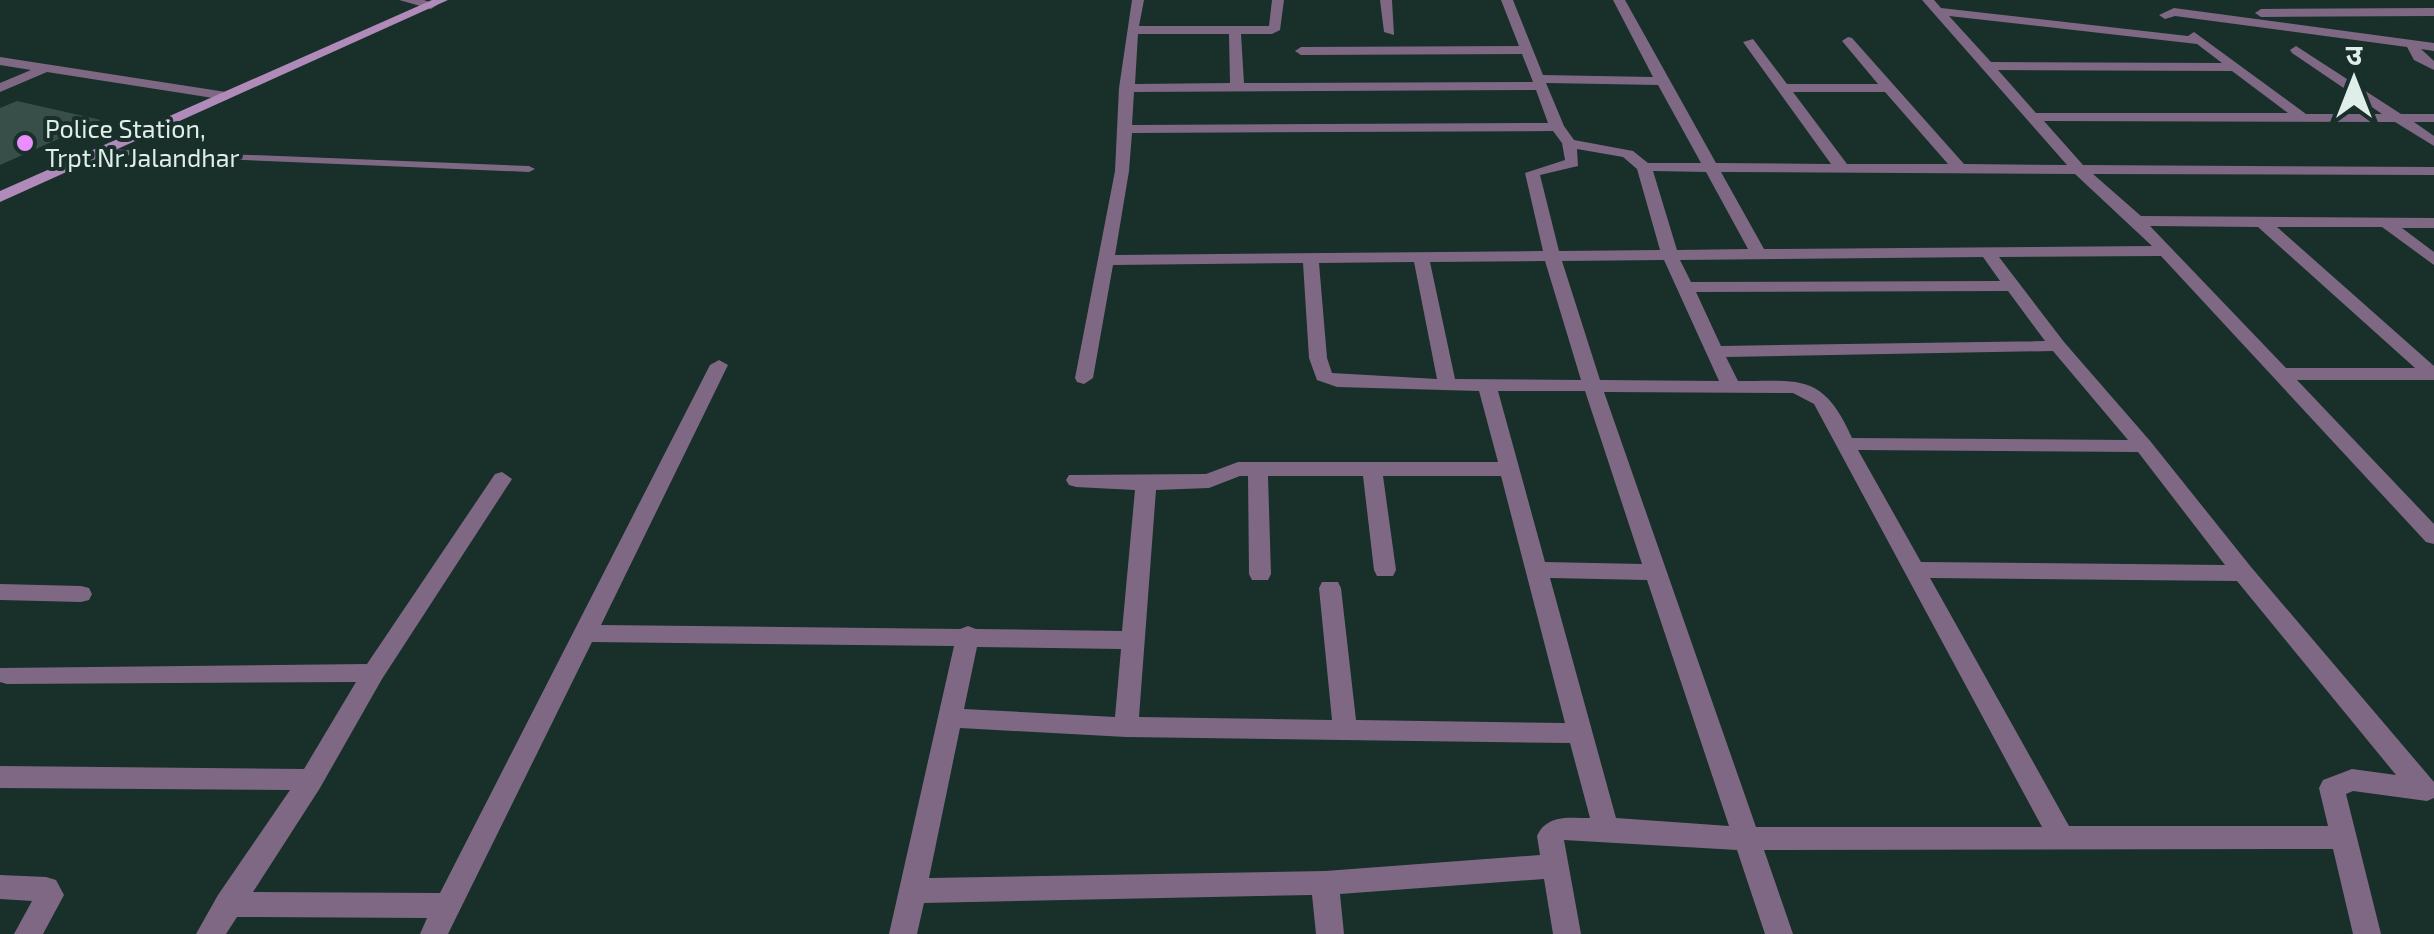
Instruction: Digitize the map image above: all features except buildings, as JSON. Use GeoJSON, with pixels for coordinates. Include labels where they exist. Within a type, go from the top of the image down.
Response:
{"type":"FeatureCollection","features":[{"type":"Feature","properties":{"kind":"street"},"geometry":{"type":"LineString","coordinates":[[405,0],[436,2]]}},
{"type":"Feature","properties":{"kind":"street"},"geometry":{"type":"LineString","coordinates":[[1084,378],[1122,171],[1126,88],[1138,0]]}},
{"type":"Feature","properties":{"kind":"street"},"geometry":{"type":"LineString","coordinates":[[1132,30],[1275,28],[1278,0]]}},
{"type":"Feature","properties":{"kind":"street"},"geometry":{"type":"LineString","coordinates":[[1386,0],[1390,32]]}},
{"type":"Feature","properties":{"kind":"street"},"geometry":{"type":"LineString","coordinates":[[1508,0],[1557,127],[1569,144],[1572,165],[1539,168],[1532,173],[1552,256],[1593,388],[1779,934]]}},
{"type":"Feature","properties":{"kind":"street"},"geometry":{"type":"LineString","coordinates":[[1619,0],[1760,256]]}},
{"type":"Feature","properties":{"kind":"street"},"geometry":{"type":"LineString","coordinates":[[2216,0],[2248,21]]}},
{"type":"Feature","properties":{"kind":"street"},"geometry":{"type":"LineString","coordinates":[[0,197],[436,2]]}},
{"type":"Feature","properties":{"kind":"street"},"geometry":{"type":"LineString","coordinates":[[1933,6],[2202,41]]}},
{"type":"Feature","properties":{"kind":"street"},"geometry":{"type":"LineString","coordinates":[[1933,6],[2080,170],[2137,221],[2434,537]]}},
{"type":"Feature","properties":{"kind":"street"},"geometry":{"type":"LineString","coordinates":[[2234,13],[2434,12]]}},
{"type":"Feature","properties":{"kind":"street"},"geometry":{"type":"LineString","coordinates":[[2304,120],[2164,13],[2434,48]]}},
{"type":"Feature","properties":{"kind":"street"},"geometry":{"type":"LineString","coordinates":[[1235,30],[1236,87]]}},
{"type":"Feature","properties":{"kind":"street"},"geometry":{"type":"LineString","coordinates":[[1848,41],[1960,169]]}},
{"type":"Feature","properties":{"kind":"street"},"geometry":{"type":"LineString","coordinates":[[1749,42],[1844,169]]}},
{"type":"Feature","properties":{"kind":"street"},"geometry":{"type":"LineString","coordinates":[[2412,44],[2419,57],[2434,66]]}},
{"type":"Feature","properties":{"kind":"street"},"geometry":{"type":"LineString","coordinates":[[1302,52],[1528,50]]}},
{"type":"Feature","properties":{"kind":"street"},"geometry":{"type":"LineString","coordinates":[[2296,50],[2434,142]]}},
{"type":"Feature","properties":{"kind":"street"},"geometry":{"type":"LineString","coordinates":[[0,60],[226,96]]}},
{"type":"Feature","properties":{"kind":"street"},"geometry":{"type":"LineString","coordinates":[[1988,66],[2236,68]]}},
{"type":"Feature","properties":{"kind":"street"},"geometry":{"type":"LineString","coordinates":[[0,88],[46,68]]}},
{"type":"Feature","properties":{"kind":"street"},"geometry":{"type":"LineString","coordinates":[[1126,88],[1660,80]]}},
{"type":"Feature","properties":{"kind":"street"},"geometry":{"type":"LineString","coordinates":[[1783,88],[1889,88]]}},
{"type":"Feature","properties":{"kind":"street"},"geometry":{"type":"LineString","coordinates":[[2032,117],[2434,118]]}},
{"type":"Feature","properties":{"kind":"street"},"geometry":{"type":"LineString","coordinates":[[1124,129],[1557,127]]}},
{"type":"Feature","properties":{"kind":"street"},"geometry":{"type":"LineString","coordinates":[[1569,144],[1628,154],[1644,167],[1670,256],[1732,389]]}},
{"type":"Feature","properties":{"kind":"street"},"geometry":{"type":"LineString","coordinates":[[1644,167],[2434,171]]}},
{"type":"Feature","properties":{"kind":"street"},"geometry":{"type":"LineString","coordinates":[[2137,221],[2434,223]]}},
{"type":"Feature","properties":{"kind":"street"},"geometry":{"type":"LineString","coordinates":[[2261,222],[2433,374]]}},
{"type":"Feature","properties":{"kind":"street"},"geometry":{"type":"LineString","coordinates":[[2385,222],[2434,260]]}},
{"type":"Feature","properties":{"kind":"street"},"geometry":{"type":"LineString","coordinates":[[1106,260],[2164,251]]}},
{"type":"Feature","properties":{"kind":"street"},"geometry":{"type":"LineString","coordinates":[[1987,252],[2058,346],[2144,446],[2243,573],[2429,791]]}},
{"type":"Feature","properties":{"kind":"street"},"geometry":{"type":"LineString","coordinates":[[1422,257],[1448,385]]}},
{"type":"Feature","properties":{"kind":"street"},"geometry":{"type":"LineString","coordinates":[[1311,258],[1318,358],[1324,376],[1337,381],[1593,388],[1793,387],[1817,393],[1828,405],[1845,444],[2062,839]]}},
{"type":"Feature","properties":{"kind":"street"},"geometry":{"type":"LineString","coordinates":[[1684,287],[2012,286]]}},
{"type":"Feature","properties":{"kind":"street"},"geometry":{"type":"LineString","coordinates":[[1715,352],[2058,346]]}},
{"type":"Feature","properties":{"kind":"street"},"geometry":{"type":"LineString","coordinates":[[434,934],[719,365]]}},
{"type":"Feature","properties":{"kind":"street"},"geometry":{"type":"LineString","coordinates":[[2279,374],[2433,374]]}},
{"type":"Feature","properties":{"kind":"street"},"geometry":{"type":"LineString","coordinates":[[1486,385],[1606,829]]}},
{"type":"Feature","properties":{"kind":"street"},"geometry":{"type":"LineString","coordinates":[[1845,444],[2144,446]]}},
{"type":"Feature","properties":{"kind":"street"},"geometry":{"type":"LineString","coordinates":[[1372,467],[1385,570]]}},
{"type":"Feature","properties":{"kind":"street"},"geometry":{"type":"LineString","coordinates":[[1076,480],[1146,484],[1209,481],[1232,469],[1258,468],[1507,469]]}},
{"type":"Feature","properties":{"kind":"street"},"geometry":{"type":"LineString","coordinates":[[1258,468],[1260,574]]}},
{"type":"Feature","properties":{"kind":"street"},"geometry":{"type":"LineString","coordinates":[[210,934],[502,479]]}},
{"type":"Feature","properties":{"kind":"street"},"geometry":{"type":"LineString","coordinates":[[1126,727],[1146,484]]}},
{"type":"Feature","properties":{"kind":"street"},"geometry":{"type":"LineString","coordinates":[[1536,570],[1658,572]]}},
{"type":"Feature","properties":{"kind":"street"},"geometry":{"type":"LineString","coordinates":[[1914,570],[2243,573]]}},
{"type":"Feature","properties":{"kind":"street"},"geometry":{"type":"LineString","coordinates":[[1330,588],[1345,731]]}},
{"type":"Feature","properties":{"kind":"street"},"geometry":{"type":"LineString","coordinates":[[0,592],[80,594]]}},
{"type":"Feature","properties":{"kind":"street"},"geometry":{"type":"LineString","coordinates":[[584,633],[1132,640]]}},
{"type":"Feature","properties":{"kind":"street"},"geometry":{"type":"LineString","coordinates":[[903,934],[968,635]]}},
{"type":"Feature","properties":{"kind":"street"},"geometry":{"type":"LineString","coordinates":[[7,675],[374,673]]}},
{"type":"Feature","properties":{"kind":"street"},"geometry":{"type":"LineString","coordinates":[[950,718],[1126,727],[1582,733]]}},
{"type":"Feature","properties":{"kind":"street"},"geometry":{"type":"LineString","coordinates":[[0,777],[312,780]]}},
{"type":"Feature","properties":{"kind":"street"},"geometry":{"type":"LineString","coordinates":[[2367,934],[2332,788],[2371,781],[2429,791]]}},
{"type":"Feature","properties":{"kind":"street"},"geometry":{"type":"LineString","coordinates":[[1567,934],[1550,836],[1554,832],[1606,829],[1746,839],[2346,837]]}},
{"type":"Feature","properties":{"kind":"street"},"geometry":{"type":"LineString","coordinates":[[911,891],[1325,883],[1554,866]]}},
{"type":"Feature","properties":{"kind":"street"},"geometry":{"type":"LineString","coordinates":[[1325,883],[1330,934]]}},
{"type":"Feature","properties":{"kind":"street"},"geometry":{"type":"LineString","coordinates":[[0,887],[36,886],[50,895],[28,934]]}},
{"type":"Feature","properties":{"kind":"street"},"geometry":{"type":"LineString","coordinates":[[228,904],[448,906]]}},
{"type":"Feature","properties":{"kind":"lane"},"geometry":{"type":"LineString","coordinates":[[102,152],[528,170]]}},
{"type":"Feature","properties":{"kind":"place","name":"Police Station, Trpt.Nr.Jalandhar"},"geometry":{"type":"Point","coordinates":[25,143]}}]}
